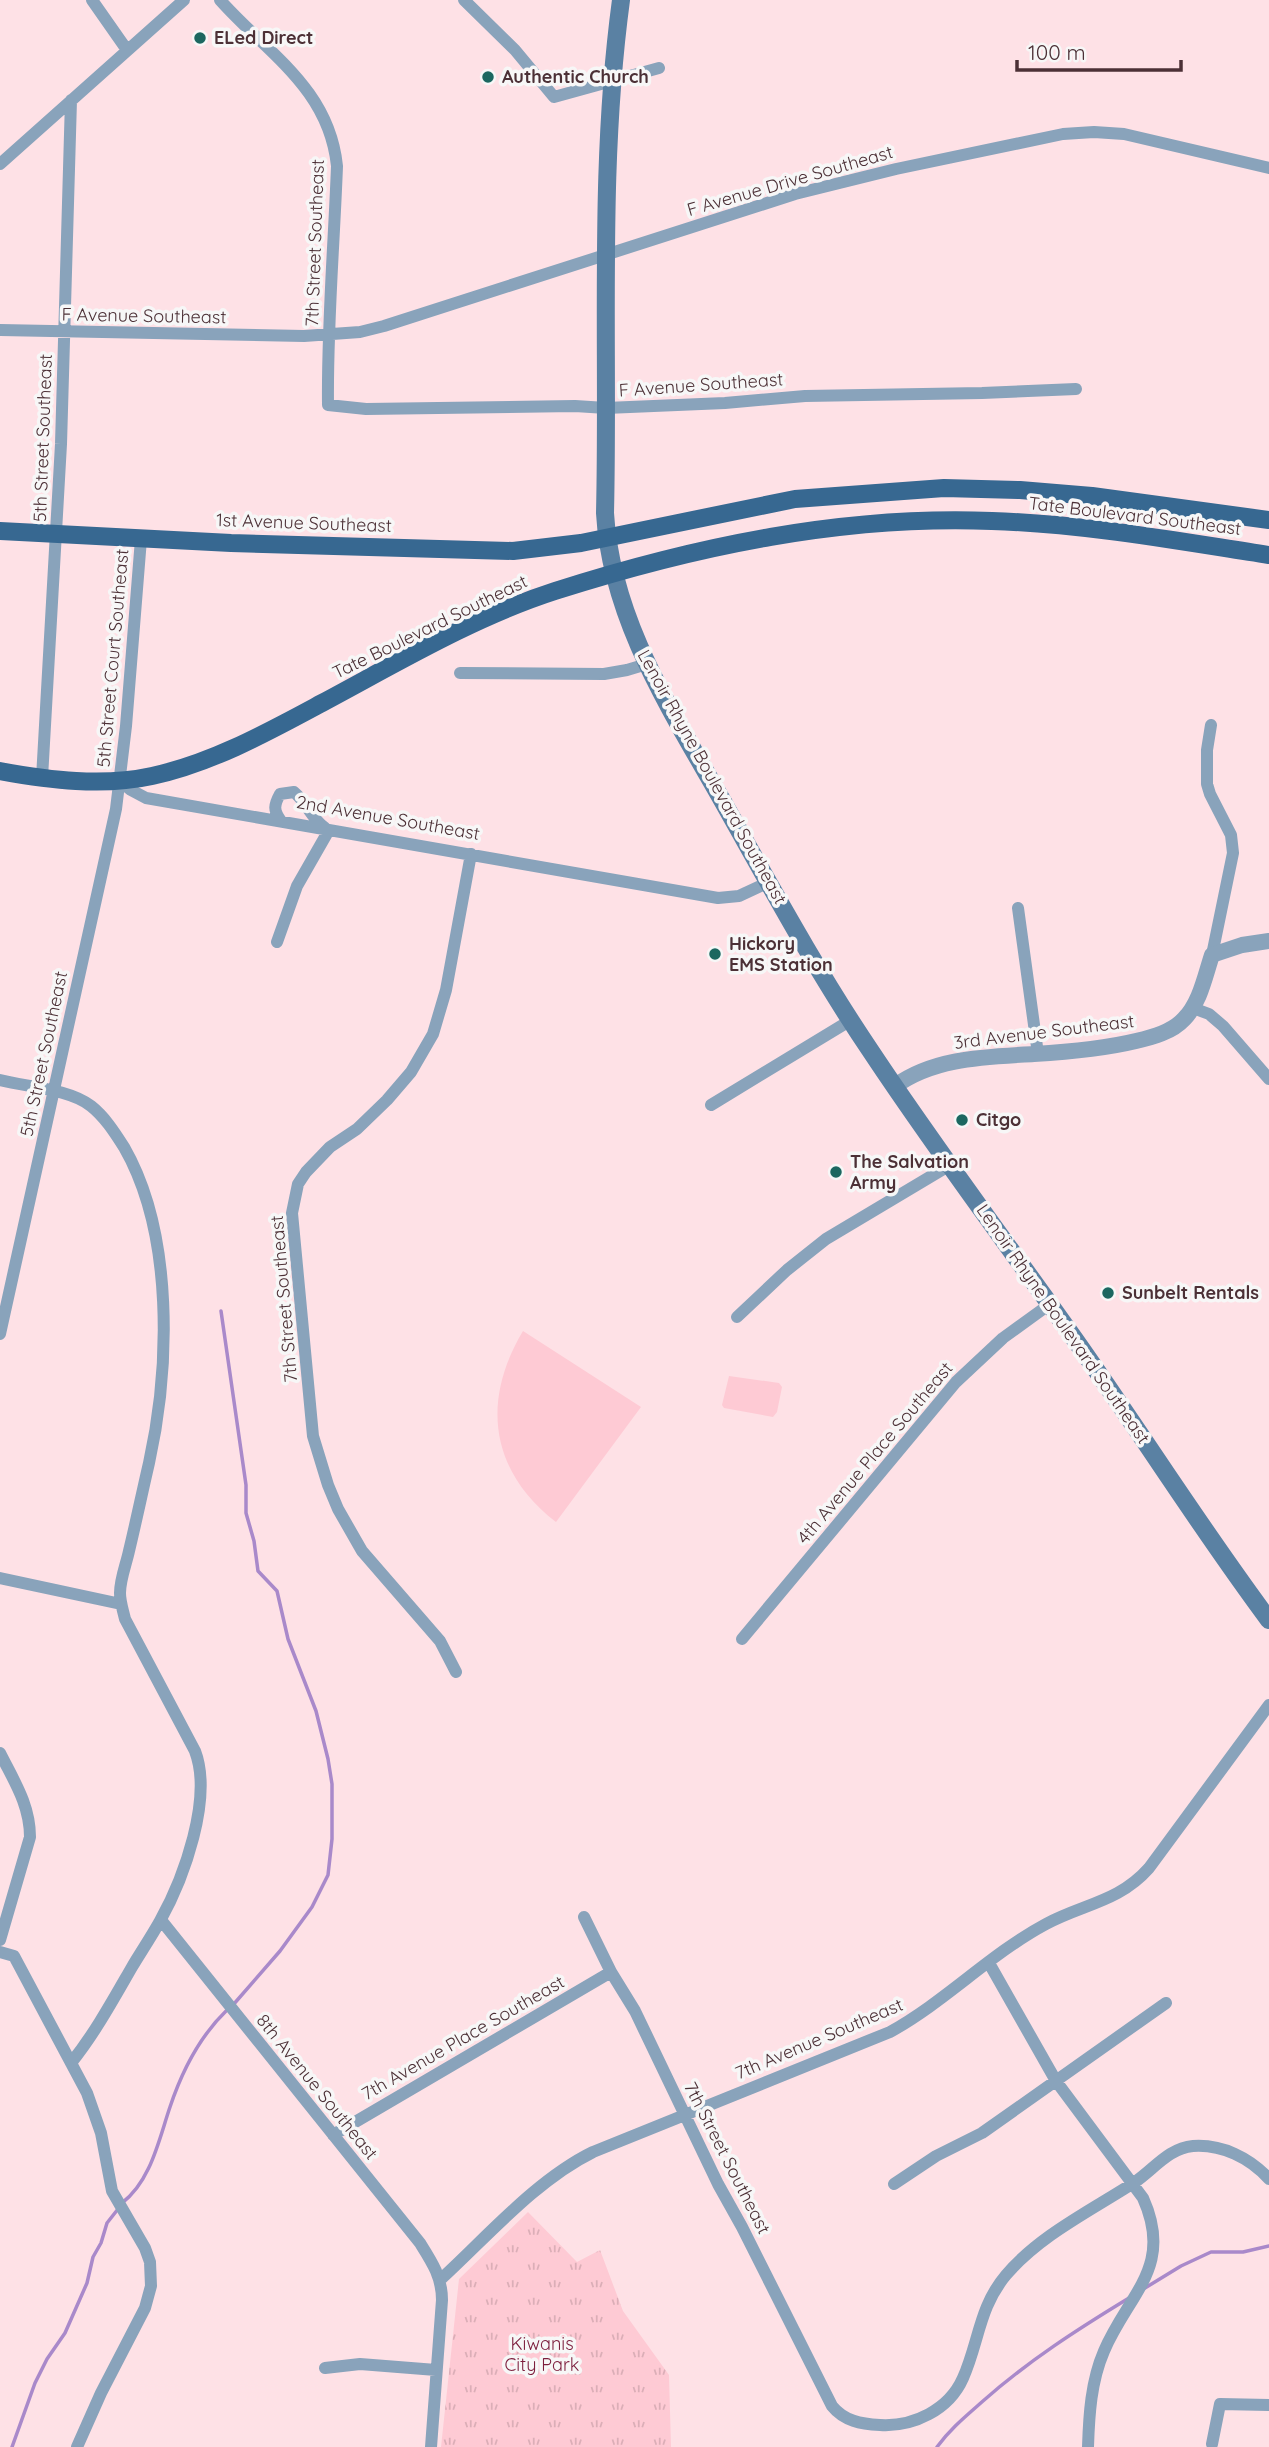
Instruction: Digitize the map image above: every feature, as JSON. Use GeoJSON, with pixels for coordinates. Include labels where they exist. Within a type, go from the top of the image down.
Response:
{"type":"FeatureCollection","features":[{"type":"Feature","properties":{"kind":"main road","name":"Lenoir Rhyne Boulevard Southeast"},"geometry":{"type":"LineString","coordinates":[[621,0],[612,80],[607,255],[607,538],[614,573],[630,624],[647,664],[769,882],[851,1020],[1269,1620]]}},
{"type":"Feature","properties":{"kind":"main road","name":"Tate Boulevard Southeast"},"geometry":{"type":"LineString","coordinates":[[607,538],[795,499],[943,488],[1020,490],[1092,496],[1269,520]]}},
{"type":"Feature","properties":{"kind":"main road","name":"Tate Boulevard Southeast"},"geometry":{"type":"LineString","coordinates":[[120,781],[170,771],[228,750],[278,727],[479,622],[550,593],[614,573],[728,544],[817,529],[989,520],[1088,527],[1269,555]]}},
{"type":"Feature","properties":{"kind":"main road","name":"1st Avenue Southeast"},"geometry":{"type":"LineString","coordinates":[[0,531],[141,539],[499,551],[538,549],[607,538]]}},
{"type":"Feature","properties":{"kind":"main road","name":"2nd Avenue Southeast"},"geometry":{"type":"LineString","coordinates":[[0,771],[42,778],[120,781]]}},
{"type":"Feature","properties":{"kind":"street"},"geometry":{"type":"LineString","coordinates":[[92,0],[127,50]]}},
{"type":"Feature","properties":{"kind":"street"},"geometry":{"type":"LineString","coordinates":[[0,164],[184,0]]}},
{"type":"Feature","properties":{"kind":"street","name":"7th Street Southeast"},"geometry":{"type":"LineString","coordinates":[[220,0],[246,29],[292,70],[308,90],[330,130],[337,166],[328,405]]}},
{"type":"Feature","properties":{"kind":"street"},"geometry":{"type":"LineString","coordinates":[[464,0],[515,50],[554,97],[659,68]]}},
{"type":"Feature","properties":{"kind":"street","name":"5th Street Southeast"},"geometry":{"type":"LineString","coordinates":[[42,778],[57,534],[71,100]]}},
{"type":"Feature","properties":{"kind":"street","name":"F Avenue Drive Southeast"},"geometry":{"type":"LineString","coordinates":[[330,335],[384,326],[823,187],[1063,134],[1124,134],[1269,168]]}},
{"type":"Feature","properties":{"kind":"street","name":"F Avenue Southeast"},"geometry":{"type":"LineString","coordinates":[[0,330],[330,335]]}},
{"type":"Feature","properties":{"kind":"street","name":"F Avenue Southeast"},"geometry":{"type":"LineString","coordinates":[[328,405],[366,409],[575,406],[606,408],[725,403],[805,396],[1076,389]]}},
{"type":"Feature","properties":{"kind":"street","name":"5th Street Court Southeast"},"geometry":{"type":"LineString","coordinates":[[120,781],[141,539]]}},
{"type":"Feature","properties":{"kind":"street"},"geometry":{"type":"LineString","coordinates":[[460,673],[604,674],[647,664]]}},
{"type":"Feature","properties":{"kind":"street"},"geometry":{"type":"LineString","coordinates":[[1211,725],[1207,750],[1207,783],[1231,835],[1233,853],[1212,956],[1193,1008],[1209,1014],[1223,1026],[1269,1079]]}},
{"type":"Feature","properties":{"kind":"street","name":"5th Street Southeast"},"geometry":{"type":"LineString","coordinates":[[0,1334],[55,1092],[120,781]]}},
{"type":"Feature","properties":{"kind":"street","name":"2nd Avenue Southeast"},"geometry":{"type":"LineString","coordinates":[[120,781],[146,797],[718,898],[739,896],[769,882]]}},
{"type":"Feature","properties":{"kind":"street"},"geometry":{"type":"LineString","coordinates":[[277,942],[297,886],[329,830],[316,821],[304,801],[293,792],[280,794],[274,806],[275,814],[281,821]]}},
{"type":"Feature","properties":{"kind":"street","name":"7th Street Southeast"},"geometry":{"type":"LineString","coordinates":[[456,1672],[440,1641],[362,1551],[338,1509],[328,1485],[313,1436],[292,1213],[298,1184],[306,1172],[330,1147],[357,1129],[387,1100],[411,1072],[433,1034],[446,990],[471,854]]}},
{"type":"Feature","properties":{"kind":"street"},"geometry":{"type":"LineString","coordinates":[[1018,908],[1038,1054]]}},
{"type":"Feature","properties":{"kind":"street"},"geometry":{"type":"LineString","coordinates":[[1212,956],[1242,945],[1269,941]]}},
{"type":"Feature","properties":{"kind":"street","name":"3rd Avenue Southeast"},"geometry":{"type":"LineString","coordinates":[[895,1086],[920,1071],[958,1061],[1099,1048],[1140,1040],[1173,1029],[1193,1008]]}},
{"type":"Feature","properties":{"kind":"street"},"geometry":{"type":"LineString","coordinates":[[711,1105],[851,1020]]}},
{"type":"Feature","properties":{"kind":"street"},"geometry":{"type":"LineString","coordinates":[[0,1080],[77,1097],[90,1105],[118,1137],[145,1192],[153,1219],[158,1247],[162,1323],[159,1399],[151,1454],[122,1580],[121,1604],[125,1619],[195,1751],[201,1772],[201,1793],[191,1840],[174,1891],[161,1920],[88,2043],[71,2063]]}},
{"type":"Feature","properties":{"kind":"street"},"geometry":{"type":"LineString","coordinates":[[737,1317],[781,1275],[826,1239],[950,1165]]}},
{"type":"Feature","properties":{"kind":"street","name":"4th Avenue Place Southeast"},"geometry":{"type":"LineString","coordinates":[[742,1639],[956,1382],[1003,1338],[1049,1304]]}},
{"type":"Feature","properties":{"kind":"street"},"geometry":{"type":"LineString","coordinates":[[0,1578],[121,1604]]}},
{"type":"Feature","properties":{"kind":"street","name":"7th Avenue Southeast"},"geometry":{"type":"LineString","coordinates":[[440,2280],[545,2182],[569,2164],[890,2032],[925,2011],[1046,1924],[1112,1898],[1140,1878],[1269,1705]]}},
{"type":"Feature","properties":{"kind":"street"},"geometry":{"type":"LineString","coordinates":[[0,1753],[23,1797],[30,1821],[30,1837],[0,1940]]}},
{"type":"Feature","properties":{"kind":"street","name":"7th Street Southeast"},"geometry":{"type":"LineString","coordinates":[[584,1917],[611,1972],[635,2011],[685,2117],[832,2406],[840,2415],[850,2420],[868,2424],[892,2424],[916,2420],[942,2406],[963,2379],[986,2305],[1006,2274],[1050,2238],[1111,2195],[1132,2184]]}},
{"type":"Feature","properties":{"kind":"street","name":"8th Avenue Southeast"},"geometry":{"type":"LineString","coordinates":[[161,1920],[420,2243],[435,2265],[440,2280]]}},
{"type":"Feature","properties":{"kind":"street"},"geometry":{"type":"LineString","coordinates":[[0,1952],[14,1956],[71,2063],[97,2119],[112,2191],[150,2262],[151,2286],[145,2308],[76,2447]]}},
{"type":"Feature","properties":{"kind":"street"},"geometry":{"type":"LineString","coordinates":[[989,1963],[1056,2081],[1143,2198],[1154,2231],[1154,2251],[1147,2276],[1109,2340],[1098,2368],[1088,2447]]}},
{"type":"Feature","properties":{"kind":"street","name":"7th Avenue Place Southeast"},"geometry":{"type":"LineString","coordinates":[[333,2135],[611,1972]]}},
{"type":"Feature","properties":{"kind":"street"},"geometry":{"type":"LineString","coordinates":[[894,2184],[936,2156],[982,2133],[1166,2003]]}},
{"type":"Feature","properties":{"kind":"street"},"geometry":{"type":"LineString","coordinates":[[1132,2184],[1171,2152],[1191,2146],[1231,2152],[1249,2161],[1269,2179]]}},
{"type":"Feature","properties":{"kind":"street"},"geometry":{"type":"LineString","coordinates":[[431,2447],[442,2300],[440,2280]]}},
{"type":"Feature","properties":{"kind":"street"},"geometry":{"type":"LineString","coordinates":[[325,2368],[360,2364],[436,2370]]}},
{"type":"Feature","properties":{"kind":"street"},"geometry":{"type":"LineString","coordinates":[[1212,2444],[1220,2404],[1269,2405]]}},
{"type":"Feature","properties":{"kind":"green space"},"geometry":{"type":"Polygon","coordinates":[[[523,1331],[641,1407],[556,1522],[534,1502],[517,1480],[505,1458],[499,1434],[501,1383],[523,1331]]]}},
{"type":"Feature","properties":{"kind":"green space"},"geometry":{"type":"Polygon","coordinates":[[[729,1376],[779,1383],[782,1387],[777,1412],[773,1417],[724,1408],[722,1405],[729,1376]]]}},
{"type":"Feature","properties":{"kind":"green space","name":"Kiwanis City Park"},"geometry":{"type":"Polygon","coordinates":[[[528,2212],[577,2262],[600,2250],[623,2311],[669,2375],[671,2447],[441,2447],[459,2279],[528,2212]]]}},
{"type":"Feature","properties":{"kind":"waterway"},"geometry":{"type":"LineString","coordinates":[[221,1311],[246,1485],[246,1513],[254,1541],[258,1571],[277,1591],[288,1639],[316,1711],[332,1784],[332,1839],[328,1875],[312,1907],[280,1951],[233,2005]]}},
{"type":"Feature","properties":{"kind":"waterway"},"geometry":{"type":"LineString","coordinates":[[122,2203],[132,2194],[147,2171],[186,2067],[208,2031],[227,2010]]}},
{"type":"Feature","properties":{"kind":"waterway"},"geometry":{"type":"LineString","coordinates":[[12,2447],[35,2383],[65,2333],[87,2283],[93,2257],[107,2223],[118,2209]]}},
{"type":"Feature","properties":{"kind":"waterway"},"geometry":{"type":"LineString","coordinates":[[1145,2288],[1211,2252],[1243,2252],[1269,2246]]}},
{"type":"Feature","properties":{"kind":"waterway"},"geometry":{"type":"LineString","coordinates":[[937,2447],[964,2417],[1018,2372],[1129,2298]]}},
{"type":"Feature","properties":{"kind":"place","name":"ELed Direct"},"geometry":{"type":"Point","coordinates":[200,38]}},
{"type":"Feature","properties":{"kind":"place","name":"Authentic Church"},"geometry":{"type":"Point","coordinates":[488,77]}},
{"type":"Feature","properties":{"kind":"place","name":"Hickory EMS Station"},"geometry":{"type":"Point","coordinates":[715,954]}},
{"type":"Feature","properties":{"kind":"place","name":"Citgo"},"geometry":{"type":"Point","coordinates":[962,1120]}},
{"type":"Feature","properties":{"kind":"place","name":"The Salvation Army"},"geometry":{"type":"Point","coordinates":[836,1172]}},
{"type":"Feature","properties":{"kind":"place","name":"Sunbelt Rentals"},"geometry":{"type":"Point","coordinates":[1108,1293]}}]}
